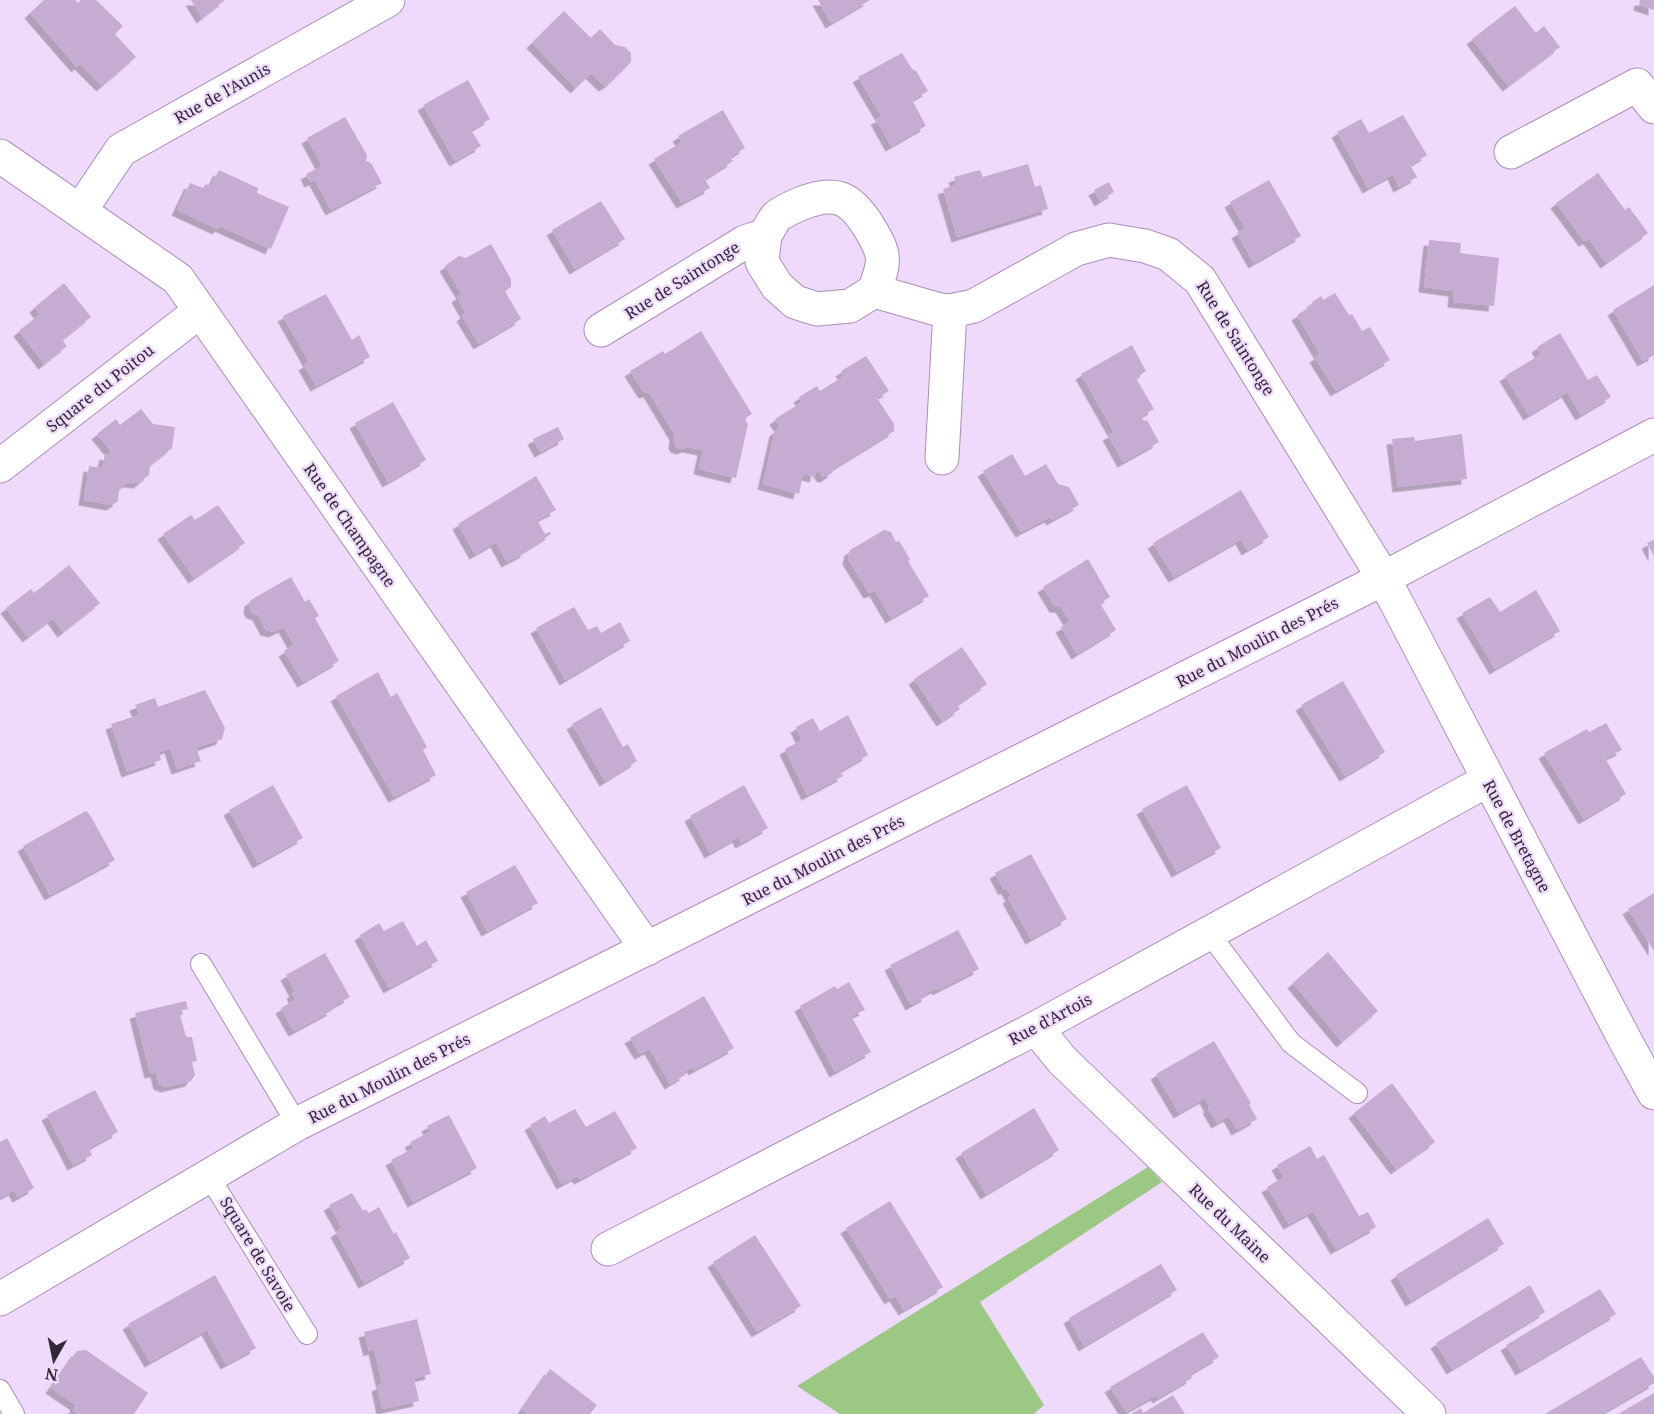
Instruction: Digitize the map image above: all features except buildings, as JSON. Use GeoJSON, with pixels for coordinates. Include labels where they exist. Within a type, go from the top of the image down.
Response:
{"type":"FeatureCollection","features":[{"type":"Feature","properties":{"kind":"street","name":"Rue de l'Aunis"},"geometry":{"type":"LineString","coordinates":[[80,211],[121,150],[388,0]]}},
{"type":"Feature","properties":{"kind":"street"},"geometry":{"type":"LineString","coordinates":[[1511,152],[1637,85],[1654,107]]}},
{"type":"Feature","properties":{"kind":"street","name":"Rue de Champagne"},"geometry":{"type":"LineString","coordinates":[[0,156],[178,279],[647,949]]}},
{"type":"Feature","properties":{"kind":"street","name":"Rue de Saintonge"},"geometry":{"type":"LineString","coordinates":[[819,196],[836,198],[851,204],[865,221],[882,249],[882,269],[873,291],[850,306],[817,309],[795,302],[777,286],[762,262],[765,234],[776,218],[794,206],[819,196]]}},
{"type":"Feature","properties":{"kind":"street","name":"Rue de Saintonge"},"geometry":{"type":"LineString","coordinates":[[601,330],[745,242],[765,234]]}},
{"type":"Feature","properties":{"kind":"street","name":"Rue de Saintonge"},"geometry":{"type":"LineString","coordinates":[[873,291],[950,311],[974,306],[1076,249],[1109,240],[1145,246],[1168,254],[1200,280],[1383,577]]}},
{"type":"Feature","properties":{"kind":"street","name":"Square du Poitou"},"geometry":{"type":"LineString","coordinates":[[0,466],[200,311]]}},
{"type":"Feature","properties":{"kind":"street"},"geometry":{"type":"LineString","coordinates":[[942,458],[950,311]]}},
{"type":"Feature","properties":{"kind":"street","name":"Rue du Moulin des Prés"},"geometry":{"type":"LineString","coordinates":[[0,1299],[297,1124],[1383,577],[1654,435]]}},
{"type":"Feature","properties":{"kind":"street","name":"Rue de Bretagne"},"geometry":{"type":"LineString","coordinates":[[1383,577],[1654,1093]]}},
{"type":"Feature","properties":{"kind":"street","name":"Rue d'Artois"},"geometry":{"type":"LineString","coordinates":[[608,1249],[1036,1028],[1488,780]]}},
{"type":"Feature","properties":{"kind":"street","name":"Rue du Maine"},"geometry":{"type":"LineString","coordinates":[[1036,1028],[1062,1060],[1430,1414]]}},
{"type":"Feature","properties":{"kind":"lane"},"geometry":{"type":"LineString","coordinates":[[1209,933],[1291,1042],[1357,1093]]}},
{"type":"Feature","properties":{"kind":"lane"},"geometry":{"type":"LineString","coordinates":[[201,964],[297,1124]]}},
{"type":"Feature","properties":{"kind":"lane","name":"Square de Savoie"},"geometry":{"type":"LineString","coordinates":[[208,1175],[307,1334]]}},
{"type":"Feature","properties":{"kind":"lane"},"geometry":{"type":"LineString","coordinates":[[0,1390],[14,1414]]}},
{"type":"Feature","properties":{"kind":"green space"},"geometry":{"type":"Polygon","coordinates":[[[1148,1167],[1162,1182],[980,1302],[1044,1405],[1034,1414],[840,1414],[797,1386],[1148,1167]]]}}]}
